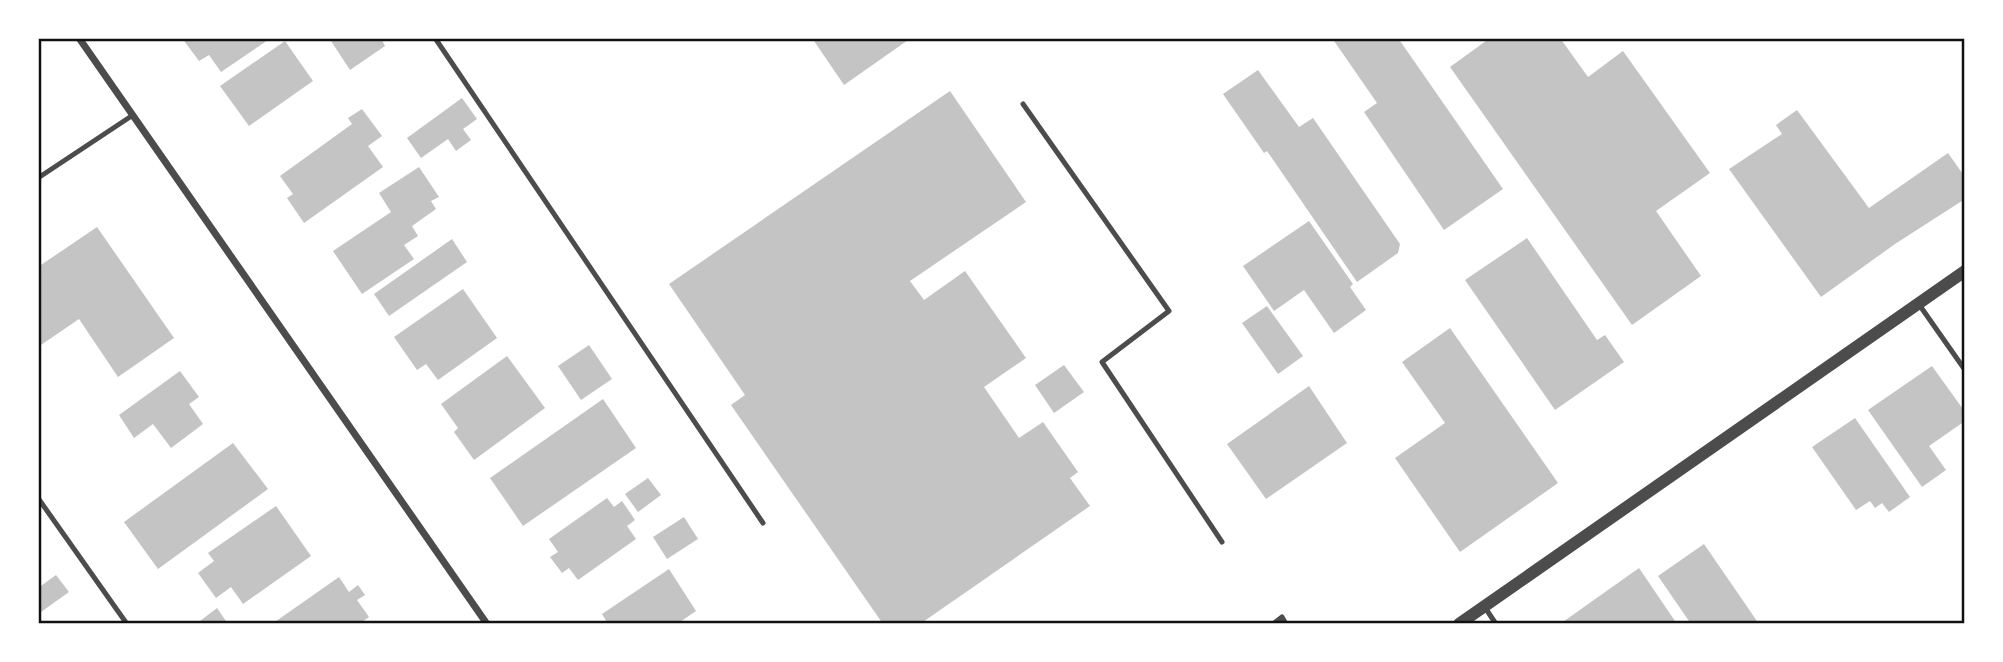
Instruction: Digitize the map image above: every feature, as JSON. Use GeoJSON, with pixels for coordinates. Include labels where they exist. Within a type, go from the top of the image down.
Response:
{"type":"FeatureCollection","features":[{"type":"Feature","properties":{"kind":"street"},"geometry":{"type":"LineString","coordinates":[[79,38],[487,624]]}},
{"type":"Feature","properties":{"kind":"street"},"geometry":{"type":"LineString","coordinates":[[1459,624],[1965,271]]}},
{"type":"Feature","properties":{"kind":"lane"},"geometry":{"type":"LineString","coordinates":[[435,38],[764,523]]}},
{"type":"Feature","properties":{"kind":"lane"},"geometry":{"type":"LineString","coordinates":[[1023,104],[1169,311],[1102,362],[1222,542]]}},
{"type":"Feature","properties":{"kind":"lane"},"geometry":{"type":"LineString","coordinates":[[38,178],[133,115]]}},
{"type":"Feature","properties":{"kind":"lane"},"geometry":{"type":"LineString","coordinates":[[1918,303],[1965,370]]}},
{"type":"Feature","properties":{"kind":"lane"},"geometry":{"type":"LineString","coordinates":[[38,499],[127,624]]}},
{"type":"Feature","properties":{"kind":"lane"},"geometry":{"type":"LineString","coordinates":[[1484,606],[1496,624]]}},
{"type":"Feature","properties":{"kind":"lane"},"geometry":{"type":"LineString","coordinates":[[1273,624],[1282,617],[1286,624]]}},
{"type":"Feature","properties":{"kind":"building"},"geometry":{"type":"Polygon","coordinates":[[[182,38],[271,38],[221,72],[209,55],[199,61],[182,38]]]}},
{"type":"Feature","properties":{"kind":"building"},"geometry":{"type":"Polygon","coordinates":[[[329,38],[381,38],[385,46],[350,70],[329,38]]]}},
{"type":"Feature","properties":{"kind":"building"},"geometry":{"type":"Polygon","coordinates":[[[812,38],[911,38],[844,85],[812,38]]]}},
{"type":"Feature","properties":{"kind":"building"},"geometry":{"type":"Polygon","coordinates":[[[1332,38],[1398,38],[1503,189],[1444,230],[1364,112],[1377,103],[1332,38]]]}},
{"type":"Feature","properties":{"kind":"building"},"geometry":{"type":"Polygon","coordinates":[[[1490,38],[1560,38],[1588,77],[1623,51],[1710,173],[1656,211],[1701,276],[1632,325],[1450,67],[1490,38]]]}},
{"type":"Feature","properties":{"kind":"building"},"geometry":{"type":"Polygon","coordinates":[[[285,41],[313,81],[249,126],[220,86],[285,41]]]}},
{"type":"Feature","properties":{"kind":"building"},"geometry":{"type":"Polygon","coordinates":[[[1258,70],[1299,127],[1313,118],[1400,244],[1398,253],[1357,282],[1267,151],[1264,153],[1223,94],[1258,70]]]}},
{"type":"Feature","properties":{"kind":"building"},"geometry":{"type":"Polygon","coordinates":[[[950,91],[1026,202],[910,281],[924,300],[965,271],[1026,358],[984,387],[1019,438],[1043,422],[1078,472],[1070,478],[1090,506],[920,624],[883,624],[731,405],[745,395],[669,284],[950,91]]]}},
{"type":"Feature","properties":{"kind":"building"},"geometry":{"type":"Polygon","coordinates":[[[462,98],[477,119],[463,129],[471,140],[456,151],[448,139],[421,158],[407,138],[462,98]]]}},
{"type":"Feature","properties":{"kind":"building"},"geometry":{"type":"Polygon","coordinates":[[[362,109],[382,136],[368,146],[383,167],[304,223],[287,198],[293,194],[280,176],[352,124],[348,118],[362,109]]]}},
{"type":"Feature","properties":{"kind":"building"},"geometry":{"type":"Polygon","coordinates":[[[1797,110],[1869,208],[1948,153],[1965,177],[1965,199],[1895,244],[1821,297],[1729,169],[1782,134],[1776,125],[1797,110]]]}},
{"type":"Feature","properties":{"kind":"building"},"geometry":{"type":"Polygon","coordinates":[[[419,167],[439,197],[431,201],[436,209],[412,226],[418,236],[404,245],[414,259],[362,294],[333,251],[391,212],[379,193],[419,167]]]}},
{"type":"Feature","properties":{"kind":"building"},"geometry":{"type":"Polygon","coordinates":[[[1309,221],[1353,284],[1350,287],[1366,310],[1334,333],[1304,290],[1274,311],[1243,266],[1309,221]]]}},
{"type":"Feature","properties":{"kind":"building"},"geometry":{"type":"Polygon","coordinates":[[[97,227],[174,338],[118,377],[79,319],[38,347],[38,267],[97,227]]]}},
{"type":"Feature","properties":{"kind":"building"},"geometry":{"type":"Polygon","coordinates":[[[1527,238],[1597,340],[1605,335],[1624,362],[1555,410],[1465,280],[1527,238]]]}},
{"type":"Feature","properties":{"kind":"building"},"geometry":{"type":"Polygon","coordinates":[[[452,239],[467,262],[389,316],[374,294],[452,239]]]}},
{"type":"Feature","properties":{"kind":"building"},"geometry":{"type":"Polygon","coordinates":[[[463,289],[497,338],[438,380],[426,364],[417,370],[394,337],[463,289]]]}},
{"type":"Feature","properties":{"kind":"building"},"geometry":{"type":"Polygon","coordinates":[[[1267,306],[1303,356],[1278,374],[1242,323],[1267,306]]]}},
{"type":"Feature","properties":{"kind":"building"},"geometry":{"type":"Polygon","coordinates":[[[1450,328],[1558,483],[1460,552],[1395,458],[1445,423],[1402,362],[1450,328]]]}},
{"type":"Feature","properties":{"kind":"building"},"geometry":{"type":"Polygon","coordinates":[[[589,345],[612,379],[581,400],[558,366],[589,345]]]}},
{"type":"Feature","properties":{"kind":"building"},"geometry":{"type":"Polygon","coordinates":[[[507,356],[545,408],[474,460],[454,432],[458,428],[441,404],[507,356]]]}},
{"type":"Feature","properties":{"kind":"building"},"geometry":{"type":"Polygon","coordinates":[[[1064,365],[1084,392],[1054,413],[1035,385],[1064,365]]]}},
{"type":"Feature","properties":{"kind":"building"},"geometry":{"type":"Polygon","coordinates":[[[1932,366],[1965,412],[1965,421],[1929,446],[1946,470],[1922,487],[1868,410],[1932,366]]]}},
{"type":"Feature","properties":{"kind":"building"},"geometry":{"type":"Polygon","coordinates":[[[180,371],[199,397],[189,404],[203,424],[171,448],[153,424],[134,438],[119,415],[180,371]]]}},
{"type":"Feature","properties":{"kind":"building"},"geometry":{"type":"Polygon","coordinates":[[[1309,386],[1347,443],[1266,499],[1227,444],[1309,386]]]}},
{"type":"Feature","properties":{"kind":"building"},"geometry":{"type":"Polygon","coordinates":[[[603,399],[636,448],[523,526],[490,478],[603,399]]]}},
{"type":"Feature","properties":{"kind":"building"},"geometry":{"type":"Polygon","coordinates":[[[1855,418],[1910,497],[1889,512],[1882,503],[1875,508],[1870,501],[1856,510],[1812,447],[1855,418]]]}},
{"type":"Feature","properties":{"kind":"building"},"geometry":{"type":"Polygon","coordinates":[[[233,443],[268,489],[158,569],[124,522],[233,443]]]}},
{"type":"Feature","properties":{"kind":"building"},"geometry":{"type":"Polygon","coordinates":[[[648,478],[661,495],[638,512],[625,494],[648,478]]]}},
{"type":"Feature","properties":{"kind":"building"},"geometry":{"type":"Polygon","coordinates":[[[607,498],[614,507],[622,501],[635,520],[627,526],[636,539],[578,580],[569,568],[562,573],[550,557],[558,552],[549,539],[607,498]]]}},
{"type":"Feature","properties":{"kind":"building"},"geometry":{"type":"Polygon","coordinates":[[[276,506],[311,556],[243,604],[231,587],[216,598],[198,573],[214,561],[208,553],[276,506]]]}},
{"type":"Feature","properties":{"kind":"building"},"geometry":{"type":"Polygon","coordinates":[[[684,517],[698,539],[667,559],[653,537],[684,517]]]}},
{"type":"Feature","properties":{"kind":"building"},"geometry":{"type":"Polygon","coordinates":[[[1704,544],[1759,624],[1691,624],[1658,576],[1704,544]]]}},
{"type":"Feature","properties":{"kind":"building"},"geometry":{"type":"Polygon","coordinates":[[[1639,568],[1677,624],[1560,624],[1639,568]]]}},
{"type":"Feature","properties":{"kind":"building"},"geometry":{"type":"Polygon","coordinates":[[[669,569],[696,611],[677,624],[608,624],[602,614],[669,569]]]}},
{"type":"Feature","properties":{"kind":"building"},"geometry":{"type":"Polygon","coordinates":[[[56,575],[69,592],[41,612],[38,609],[38,588],[56,575]]]}},
{"type":"Feature","properties":{"kind":"building"},"geometry":{"type":"Polygon","coordinates":[[[339,577],[349,592],[358,585],[365,595],[357,600],[369,617],[359,624],[272,624],[339,577]]]}},
{"type":"Feature","properties":{"kind":"building"},"geometry":{"type":"Polygon","coordinates":[[[217,608],[228,624],[196,624],[217,608]]]}}]}
